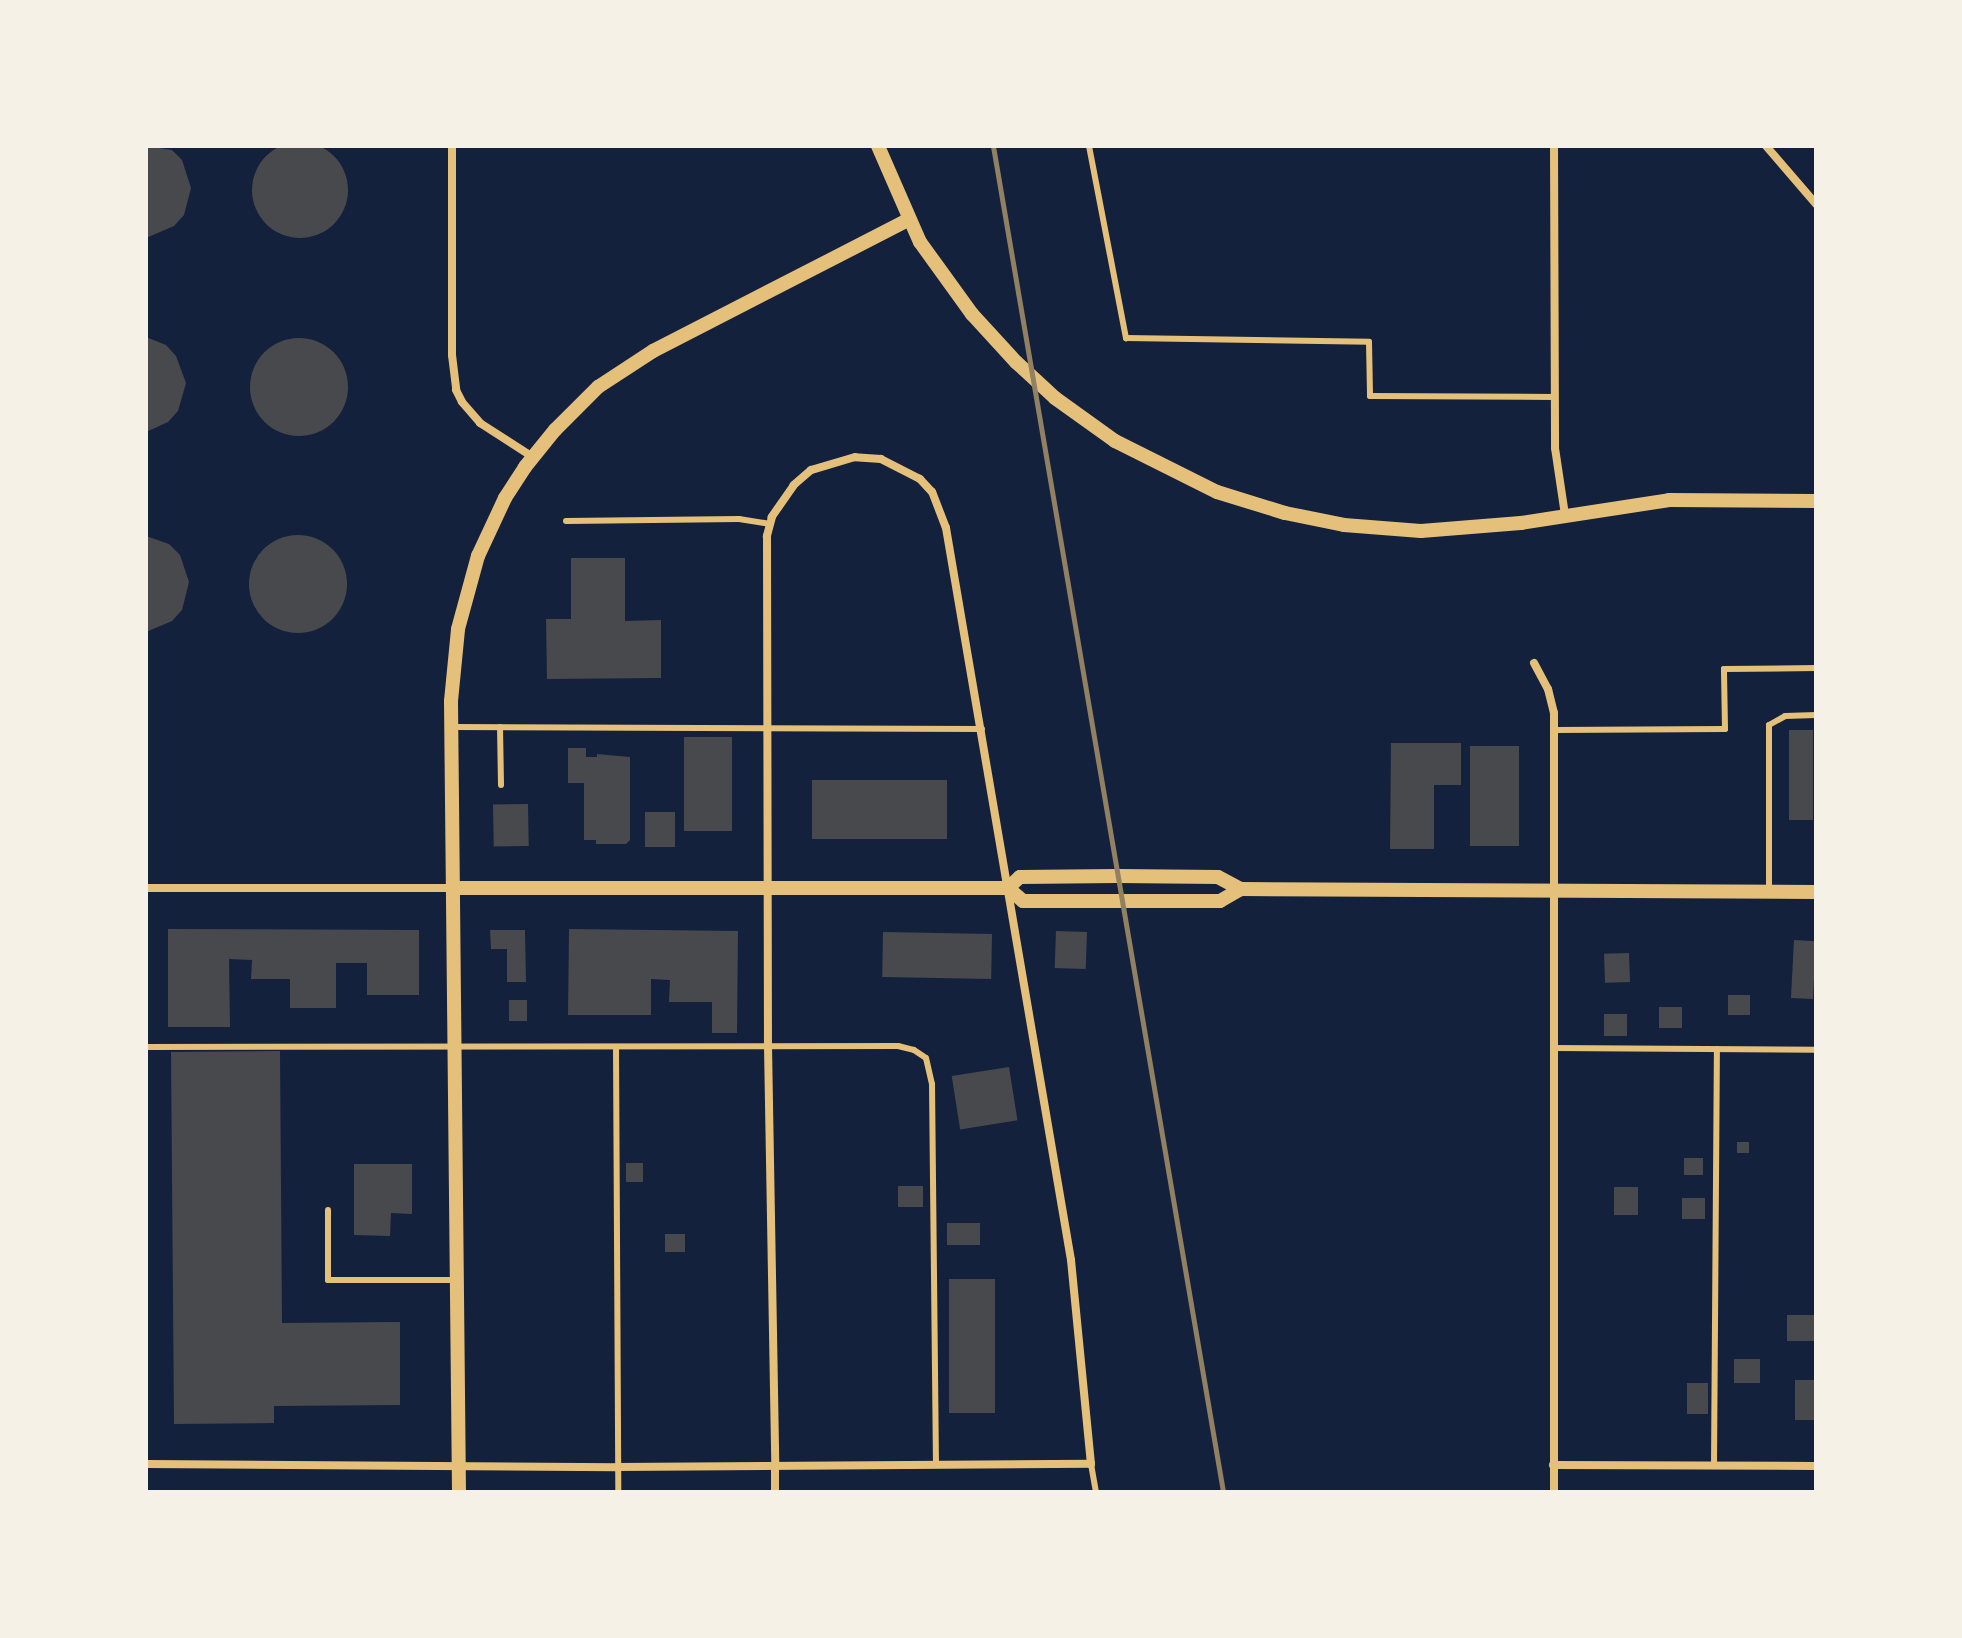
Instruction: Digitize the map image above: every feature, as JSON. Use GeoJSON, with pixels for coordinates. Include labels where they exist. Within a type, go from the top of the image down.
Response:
{"type":"FeatureCollection","features":[{"type":"Feature","properties":{"kind":"street"},"geometry":{"type":"LineString","coordinates":[[452,146],[452,355],[456,390],[480,423],[533,457]]}},
{"type":"Feature","properties":{"kind":"street"},"geometry":{"type":"LineString","coordinates":[[878,146],[920,242],[993,338],[1055,398],[1134,452],[1217,492],[1285,513],[1396,530],[1480,528],[1683,499],[1816,501]]}},
{"type":"Feature","properties":{"kind":"street"},"geometry":{"type":"LineString","coordinates":[[1554,146],[1556,462],[1565,515]]}},
{"type":"Feature","properties":{"kind":"street"},"geometry":{"type":"LineString","coordinates":[[1766,146],[1816,204]]}},
{"type":"Feature","properties":{"kind":"street"},"geometry":{"type":"LineString","coordinates":[[459,1492],[452,727],[455,653],[470,579],[500,507],[533,457],[584,399],[630,364],[908,220]]}},
{"type":"Feature","properties":{"kind":"street"},"geometry":{"type":"LineString","coordinates":[[146,1464],[617,1467],[775,1466],[936,1465],[1091,1464],[1071,1260],[982,729],[940,509],[920,479],[902,467],[881,459],[855,457],[811,470],[781,501],[767,536],[768,1046],[775,1466],[775,1492]]}},
{"type":"Feature","properties":{"kind":"street"},"geometry":{"type":"LineString","coordinates":[[1534,663],[1552,698],[1555,730],[1554,1492]]}},
{"type":"Feature","properties":{"kind":"street"},"geometry":{"type":"LineString","coordinates":[[1008,888],[1020,877],[1132,876],[1218,877],[1241,889],[1816,892]]}},
{"type":"Feature","properties":{"kind":"street"},"geometry":{"type":"LineString","coordinates":[[146,888],[1008,888],[1023,901],[1220,901],[1241,889]]}},
{"type":"Feature","properties":{"kind":"street"},"geometry":{"type":"LineString","coordinates":[[1553,1465],[1816,1466]]}},
{"type":"Feature","properties":{"kind":"lane"},"geometry":{"type":"LineString","coordinates":[[1089,146],[1126,338],[1369,342],[1370,396],[1555,397]]}},
{"type":"Feature","properties":{"kind":"lane"},"geometry":{"type":"LineString","coordinates":[[566,521],[739,519],[770,524]]}},
{"type":"Feature","properties":{"kind":"lane"},"geometry":{"type":"LineString","coordinates":[[1555,730],[1725,729],[1724,669],[1816,668]]}},
{"type":"Feature","properties":{"kind":"lane"},"geometry":{"type":"LineString","coordinates":[[1769,891],[1769,725],[1785,716],[1816,715]]}},
{"type":"Feature","properties":{"kind":"lane"},"geometry":{"type":"LineString","coordinates":[[452,727],[982,729]]}},
{"type":"Feature","properties":{"kind":"lane"},"geometry":{"type":"LineString","coordinates":[[500,727],[501,785]]}},
{"type":"Feature","properties":{"kind":"lane"},"geometry":{"type":"LineString","coordinates":[[146,1047],[898,1046],[921,1053],[929,1065],[932,1084],[936,1465]]}},
{"type":"Feature","properties":{"kind":"lane"},"geometry":{"type":"LineString","coordinates":[[616,1047],[618,1492]]}},
{"type":"Feature","properties":{"kind":"lane"},"geometry":{"type":"LineString","coordinates":[[1553,1048],[1816,1050]]}},
{"type":"Feature","properties":{"kind":"lane"},"geometry":{"type":"LineString","coordinates":[[1714,1466],[1717,1049]]}},
{"type":"Feature","properties":{"kind":"lane"},"geometry":{"type":"LineString","coordinates":[[328,1210],[328,1280],[456,1280]]}},
{"type":"Feature","properties":{"kind":"lane"},"geometry":{"type":"LineString","coordinates":[[1091,1464],[1096,1492]]}},
{"type":"Feature","properties":{"kind":"building"},"geometry":{"type":"Polygon","coordinates":[[[300,142],[318,145],[334,156],[345,172],[348,190],[345,208],[334,224],[318,235],[300,238],[282,235],[266,224],[255,208],[252,190],[255,172],[266,156],[282,145],[300,142]]]}},
{"type":"Feature","properties":{"kind":"building"},"geometry":{"type":"Polygon","coordinates":[[[146,146],[172,150],[182,160],[191,188],[184,215],[174,226],[146,238],[146,146]]]}},
{"type":"Feature","properties":{"kind":"building"},"geometry":{"type":"Polygon","coordinates":[[[146,337],[166,345],[176,356],[186,383],[178,411],[168,422],[146,432],[146,337]]]}},
{"type":"Feature","properties":{"kind":"building"},"geometry":{"type":"Polygon","coordinates":[[[299,338],[326,346],[340,360],[348,387],[340,414],[326,428],[299,436],[272,428],[258,414],[250,387],[258,360],[272,346],[299,338]]]}},
{"type":"Feature","properties":{"kind":"building"},"geometry":{"type":"Polygon","coordinates":[[[298,535],[325,543],[339,557],[347,584],[339,611],[325,625],[298,633],[271,625],[257,611],[249,584],[257,557],[271,543],[298,535]]]}},
{"type":"Feature","properties":{"kind":"building"},"geometry":{"type":"Polygon","coordinates":[[[146,536],[169,544],[180,555],[189,582],[182,610],[172,621],[146,632],[146,536]]]}},
{"type":"Feature","properties":{"kind":"building"},"geometry":{"type":"Polygon","coordinates":[[[571,558],[625,558],[625,621],[661,620],[661,678],[547,679],[546,619],[571,619],[571,558]]]}},
{"type":"Feature","properties":{"kind":"building"},"geometry":{"type":"Polygon","coordinates":[[[1789,730],[1813,730],[1813,820],[1789,820],[1789,730]]]}},
{"type":"Feature","properties":{"kind":"building"},"geometry":{"type":"Polygon","coordinates":[[[684,737],[732,737],[732,831],[684,831],[684,737]]]}},
{"type":"Feature","properties":{"kind":"building"},"geometry":{"type":"Polygon","coordinates":[[[1391,743],[1461,743],[1461,785],[1434,785],[1434,849],[1390,849],[1391,743]]]}},
{"type":"Feature","properties":{"kind":"building"},"geometry":{"type":"Polygon","coordinates":[[[1470,746],[1519,746],[1519,846],[1470,846],[1470,746]]]}},
{"type":"Feature","properties":{"kind":"building"},"geometry":{"type":"Polygon","coordinates":[[[568,748],[586,748],[586,757],[597,757],[597,754],[630,757],[630,840],[626,844],[596,844],[596,840],[584,840],[584,783],[568,783],[568,748]]]}},
{"type":"Feature","properties":{"kind":"building"},"geometry":{"type":"Polygon","coordinates":[[[812,780],[947,780],[947,839],[812,839],[812,780]]]}},
{"type":"Feature","properties":{"kind":"building"},"geometry":{"type":"Polygon","coordinates":[[[528,804],[529,846],[494,847],[493,805],[528,804]]]}},
{"type":"Feature","properties":{"kind":"building"},"geometry":{"type":"Polygon","coordinates":[[[645,812],[675,812],[675,847],[645,847],[645,812]]]}},
{"type":"Feature","properties":{"kind":"building"},"geometry":{"type":"Polygon","coordinates":[[[168,929],[419,930],[419,995],[367,995],[367,963],[336,963],[336,1008],[290,1008],[290,979],[251,979],[252,960],[229,959],[230,1027],[168,1027],[168,929]]]}},
{"type":"Feature","properties":{"kind":"building"},"geometry":{"type":"Polygon","coordinates":[[[569,929],[738,931],[737,1033],[712,1033],[712,1002],[669,1002],[670,980],[651,979],[651,1015],[568,1015],[569,929]]]}},
{"type":"Feature","properties":{"kind":"building"},"geometry":{"type":"Polygon","coordinates":[[[490,930],[525,930],[526,982],[507,982],[507,949],[491,949],[490,930]]]}},
{"type":"Feature","properties":{"kind":"building"},"geometry":{"type":"Polygon","coordinates":[[[1056,931],[1087,932],[1086,969],[1055,968],[1056,931]]]}},
{"type":"Feature","properties":{"kind":"building"},"geometry":{"type":"Polygon","coordinates":[[[883,932],[992,934],[991,979],[882,977],[883,932]]]}},
{"type":"Feature","properties":{"kind":"building"},"geometry":{"type":"Polygon","coordinates":[[[1794,940],[1816,941],[1813,999],[1791,998],[1794,940]]]}},
{"type":"Feature","properties":{"kind":"building"},"geometry":{"type":"Polygon","coordinates":[[[1629,953],[1630,982],[1605,983],[1604,954],[1629,953]]]}},
{"type":"Feature","properties":{"kind":"building"},"geometry":{"type":"Polygon","coordinates":[[[1728,995],[1750,995],[1750,1015],[1728,1015],[1728,995]]]}},
{"type":"Feature","properties":{"kind":"building"},"geometry":{"type":"Polygon","coordinates":[[[509,1000],[527,1000],[527,1021],[509,1021],[509,1000]]]}},
{"type":"Feature","properties":{"kind":"building"},"geometry":{"type":"Polygon","coordinates":[[[1659,1007],[1682,1007],[1682,1028],[1659,1028],[1659,1007]]]}},
{"type":"Feature","properties":{"kind":"building"},"geometry":{"type":"Polygon","coordinates":[[[1604,1014],[1627,1014],[1627,1036],[1604,1036],[1604,1014]]]}},
{"type":"Feature","properties":{"kind":"building"},"geometry":{"type":"Polygon","coordinates":[[[280,1051],[282,1323],[400,1322],[400,1405],[274,1406],[274,1423],[174,1424],[171,1052],[280,1051]]]}},
{"type":"Feature","properties":{"kind":"building"},"geometry":{"type":"Polygon","coordinates":[[[1009,1067],[1017,1120],[960,1129],[952,1076],[1009,1067]]]}},
{"type":"Feature","properties":{"kind":"building"},"geometry":{"type":"Polygon","coordinates":[[[1737,1142],[1749,1142],[1749,1153],[1737,1153],[1737,1142]]]}},
{"type":"Feature","properties":{"kind":"building"},"geometry":{"type":"Polygon","coordinates":[[[1684,1158],[1703,1158],[1703,1175],[1684,1175],[1684,1158]]]}},
{"type":"Feature","properties":{"kind":"building"},"geometry":{"type":"Polygon","coordinates":[[[626,1163],[643,1163],[643,1182],[626,1182],[626,1163]]]}},
{"type":"Feature","properties":{"kind":"building"},"geometry":{"type":"Polygon","coordinates":[[[354,1164],[412,1164],[412,1214],[391,1213],[390,1236],[354,1235],[354,1164]]]}},
{"type":"Feature","properties":{"kind":"building"},"geometry":{"type":"Polygon","coordinates":[[[898,1186],[923,1186],[923,1207],[898,1207],[898,1186]]]}},
{"type":"Feature","properties":{"kind":"building"},"geometry":{"type":"Polygon","coordinates":[[[1614,1187],[1638,1187],[1638,1215],[1614,1215],[1614,1187]]]}},
{"type":"Feature","properties":{"kind":"building"},"geometry":{"type":"Polygon","coordinates":[[[1682,1198],[1705,1198],[1705,1219],[1682,1219],[1682,1198]]]}},
{"type":"Feature","properties":{"kind":"building"},"geometry":{"type":"Polygon","coordinates":[[[947,1223],[980,1223],[980,1245],[947,1245],[947,1223]]]}},
{"type":"Feature","properties":{"kind":"building"},"geometry":{"type":"Polygon","coordinates":[[[665,1234],[685,1234],[685,1252],[665,1252],[665,1234]]]}},
{"type":"Feature","properties":{"kind":"building"},"geometry":{"type":"Polygon","coordinates":[[[949,1279],[995,1279],[995,1413],[949,1413],[949,1279]]]}},
{"type":"Feature","properties":{"kind":"building"},"geometry":{"type":"Polygon","coordinates":[[[1787,1315],[1816,1315],[1816,1341],[1787,1341],[1787,1315]]]}},
{"type":"Feature","properties":{"kind":"building"},"geometry":{"type":"Polygon","coordinates":[[[1734,1359],[1760,1359],[1760,1383],[1734,1383],[1734,1359]]]}},
{"type":"Feature","properties":{"kind":"building"},"geometry":{"type":"Polygon","coordinates":[[[1795,1380],[1816,1380],[1816,1420],[1795,1420],[1795,1380]]]}},
{"type":"Feature","properties":{"kind":"building"},"geometry":{"type":"Polygon","coordinates":[[[1687,1383],[1708,1383],[1708,1414],[1687,1414],[1687,1383]]]}},
{"type":"Feature","properties":{"kind":"railway"},"geometry":{"type":"LineString","coordinates":[[993,146],[1223,1492]]}}]}
